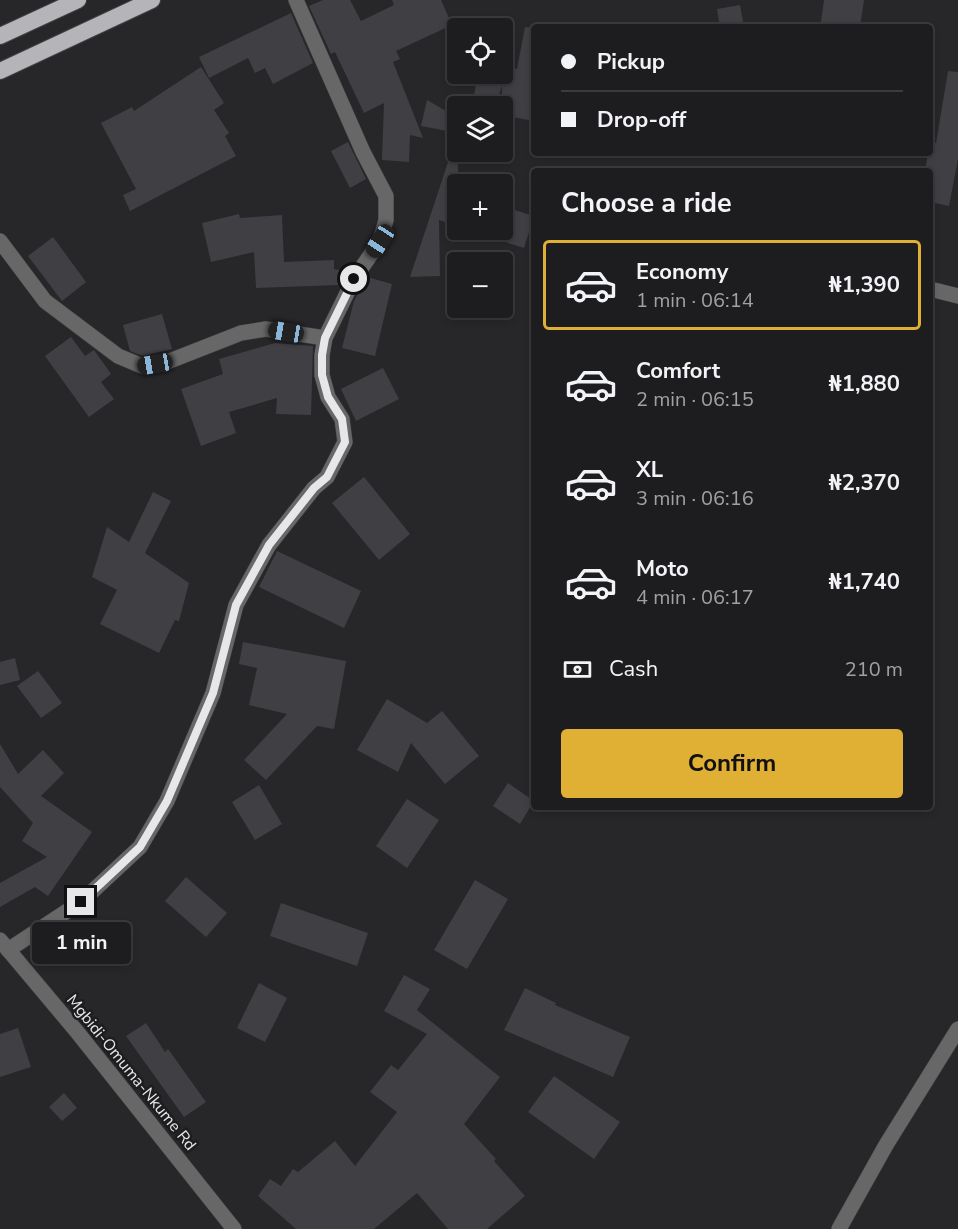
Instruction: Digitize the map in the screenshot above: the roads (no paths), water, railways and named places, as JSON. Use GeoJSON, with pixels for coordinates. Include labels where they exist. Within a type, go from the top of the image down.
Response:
{"type":"FeatureCollection","features":[{"type":"Feature","properties":{"kind":"highway"},"geometry":{"type":"LineString","coordinates":[[0,36],[78,0]]}},
{"type":"Feature","properties":{"kind":"highway"},"geometry":{"type":"LineString","coordinates":[[0,71],[152,0]]}},
{"type":"Feature","properties":{"kind":"street"},"geometry":{"type":"LineString","coordinates":[[4,945],[81,902],[140,847],[167,801],[213,693],[236,605],[269,545],[314,488],[327,477],[345,442],[342,419],[328,397],[322,375],[325,338],[354,279],[380,241],[386,220],[386,196],[363,152],[296,0]]}},
{"type":"Feature","properties":{"kind":"street"},"geometry":{"type":"LineString","coordinates":[[0,241],[45,301],[118,356],[142,366],[167,362],[241,333],[266,329],[325,338]]}},
{"type":"Feature","properties":{"kind":"street"},"geometry":{"type":"LineString","coordinates":[[933,290],[958,296]]}},
{"type":"Feature","properties":{"kind":"street","name":"Mgbidi-Omuma-Nkume Rd"},"geometry":{"type":"LineString","coordinates":[[4,945],[85,1042],[234,1229]]}},
{"type":"Feature","properties":{"kind":"street"},"geometry":{"type":"LineString","coordinates":[[839,1229],[886,1145],[958,1029]]}}]}
